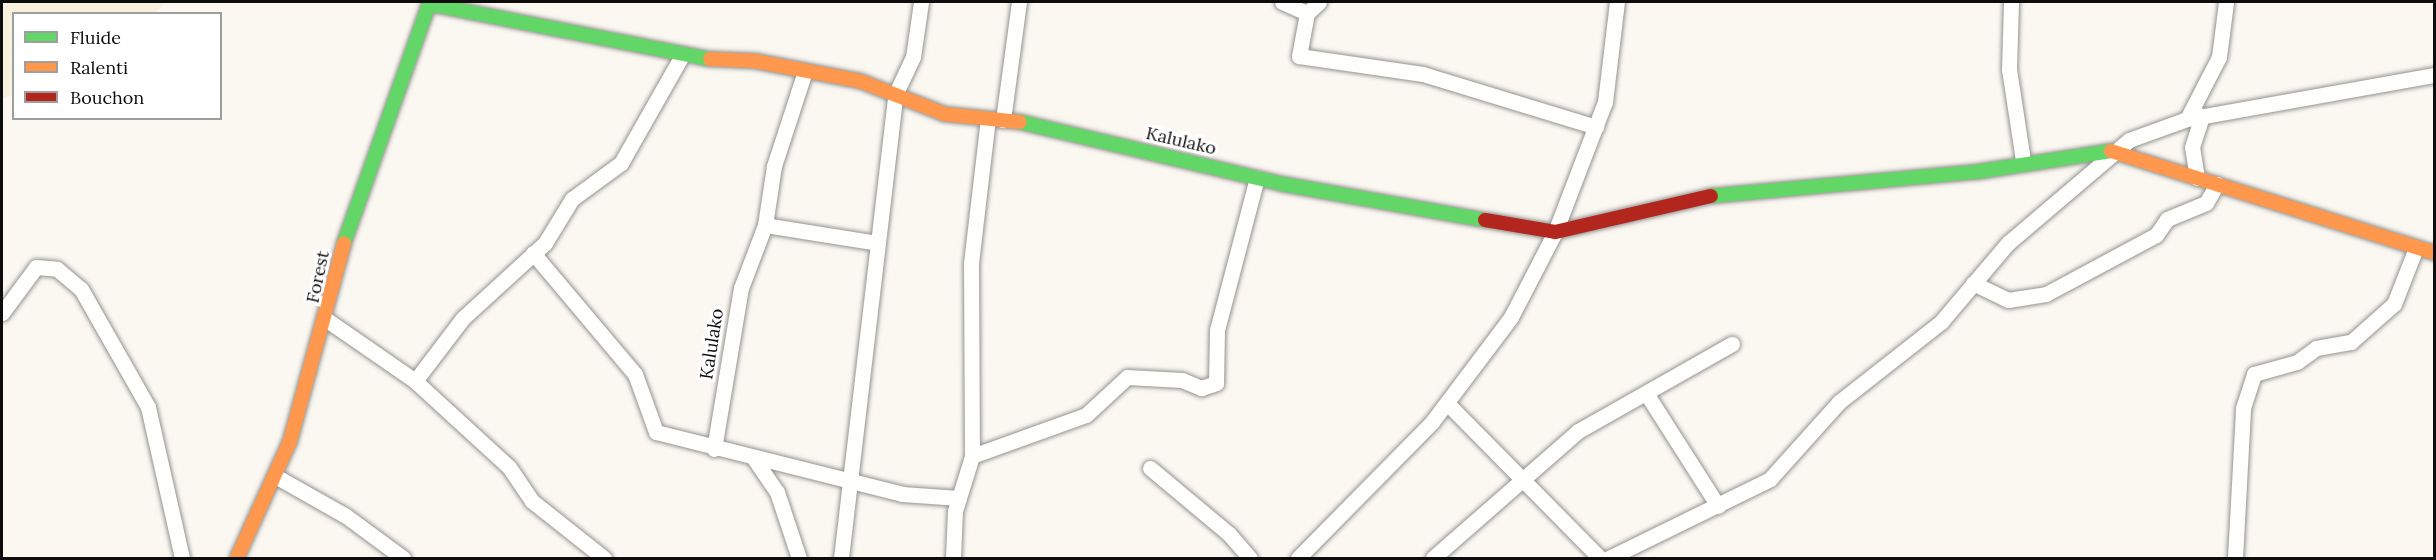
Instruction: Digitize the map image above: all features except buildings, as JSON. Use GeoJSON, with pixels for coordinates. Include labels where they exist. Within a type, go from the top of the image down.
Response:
{"type":"FeatureCollection","features":[{"type":"Feature","properties":{"kind":"street"},"geometry":{"type":"LineString","coordinates":[[841,558],[895,95],[913,57],[921,2]]}},
{"type":"Feature","properties":{"kind":"street"},"geometry":{"type":"LineString","coordinates":[[953,558],[959,498],[972,456],[971,263],[995,119],[1019,2]]}},
{"type":"Feature","properties":{"kind":"street"},"geometry":{"type":"LineString","coordinates":[[1282,2],[1307,13]]}},
{"type":"Feature","properties":{"kind":"street"},"geometry":{"type":"LineString","coordinates":[[1319,2],[1307,13],[1299,56],[1423,74],[1596,127]]}},
{"type":"Feature","properties":{"kind":"street"},"geometry":{"type":"LineString","coordinates":[[1298,558],[1375,486],[1447,403],[1511,317],[1555,232],[1596,127],[1611,73],[1614,2]]}},
{"type":"Feature","properties":{"kind":"street"},"geometry":{"type":"LineString","coordinates":[[2011,2],[2009,69],[2023,161]]}},
{"type":"Feature","properties":{"kind":"street"},"geometry":{"type":"LineString","coordinates":[[2198,178],[2192,147],[2195,118],[2219,57],[2226,2]]}},
{"type":"Feature","properties":{"kind":"street","name":"Kalulako"},"geometry":{"type":"LineString","coordinates":[[430,3],[683,54],[755,61],[804,74],[860,81],[944,114],[995,119],[1257,178],[1555,232]]}},
{"type":"Feature","properties":{"kind":"street","name":"Forest"},"geometry":{"type":"LineString","coordinates":[[237,558],[277,477],[327,320],[361,185],[430,3]]}},
{"type":"Feature","properties":{"kind":"street"},"geometry":{"type":"LineString","coordinates":[[416,381],[463,318],[533,253],[572,199],[628,153],[683,54]]}},
{"type":"Feature","properties":{"kind":"street","name":"Kalulako"},"geometry":{"type":"LineString","coordinates":[[714,449],[741,288],[765,225],[774,166],[804,74]]}},
{"type":"Feature","properties":{"kind":"street"},"geometry":{"type":"LineString","coordinates":[[1609,558],[1718,506],[1786,466],[1839,402],[1941,322],[2008,243],[2112,151],[2144,133],[2195,118],[2434,75]]}},
{"type":"Feature","properties":{"kind":"street"},"geometry":{"type":"LineString","coordinates":[[1555,232],[1705,196],[1976,172],[2023,161],[2112,151],[2434,254]]}},
{"type":"Feature","properties":{"kind":"street"},"geometry":{"type":"LineString","coordinates":[[972,456],[1086,415],[1127,377],[1182,380],[1202,388],[1216,383],[1217,330],[1257,178]]}},
{"type":"Feature","properties":{"kind":"street"},"geometry":{"type":"LineString","coordinates":[[1973,283],[2008,300],[2046,294],[2156,235],[2168,219],[2206,203],[2217,184]]}},
{"type":"Feature","properties":{"kind":"street"},"geometry":{"type":"LineString","coordinates":[[765,225],[878,243]]}},
{"type":"Feature","properties":{"kind":"street"},"geometry":{"type":"LineString","coordinates":[[2235,558],[2243,408],[2254,374],[2297,362],[2316,348],[2351,342],[2394,304],[2416,248]]}},
{"type":"Feature","properties":{"kind":"street"},"geometry":{"type":"LineString","coordinates":[[533,253],[635,374],[656,432],[714,449],[902,494],[959,498]]}},
{"type":"Feature","properties":{"kind":"street"},"geometry":{"type":"LineString","coordinates":[[2,313],[36,267],[57,269],[81,289],[148,407],[182,558]]}},
{"type":"Feature","properties":{"kind":"street"},"geometry":{"type":"LineString","coordinates":[[327,320],[416,381],[510,467],[532,501],[604,558]]}},
{"type":"Feature","properties":{"kind":"street"},"geometry":{"type":"LineString","coordinates":[[1433,558],[1521,476],[1578,431],[1732,344]]}},
{"type":"Feature","properties":{"kind":"street"},"geometry":{"type":"LineString","coordinates":[[1646,393],[1718,506]]}},
{"type":"Feature","properties":{"kind":"street"},"geometry":{"type":"LineString","coordinates":[[1447,403],[1600,558]]}},
{"type":"Feature","properties":{"kind":"street"},"geometry":{"type":"LineString","coordinates":[[753,457],[777,492],[800,558]]}},
{"type":"Feature","properties":{"kind":"street"},"geometry":{"type":"LineString","coordinates":[[1150,468],[1229,534],[1250,558]]}},
{"type":"Feature","properties":{"kind":"street"},"geometry":{"type":"LineString","coordinates":[[277,477],[346,516],[403,558]]}},
{"type":"Feature","properties":{"kind":"shaded area"},"geometry":{"type":"Polygon","coordinates":[[[2,2],[165,2],[157,12],[12,12],[12,95],[2,98],[2,2]]]}},
{"type":"Feature","properties":{"kind":"traffic: fast"},"geometry":{"type":"LineString","coordinates":[[344,243],[430,2]]}},
{"type":"Feature","properties":{"kind":"traffic: fast"},"geometry":{"type":"LineString","coordinates":[[429,4],[710,59]]}},
{"type":"Feature","properties":{"kind":"traffic: fast"},"geometry":{"type":"LineString","coordinates":[[1020,122],[1282,184],[1485,220]]}},
{"type":"Feature","properties":{"kind":"traffic: fast"},"geometry":{"type":"LineString","coordinates":[[1711,196],[1976,172],[2111,151]]}},
{"type":"Feature","properties":{"kind":"traffic: slow"},"geometry":{"type":"LineString","coordinates":[[710,59],[755,61],[860,81],[944,114],[1020,122]]}},
{"type":"Feature","properties":{"kind":"traffic: slow"},"geometry":{"type":"LineString","coordinates":[[2111,151],[2434,253]]}},
{"type":"Feature","properties":{"kind":"traffic: slow"},"geometry":{"type":"LineString","coordinates":[[237,558],[290,441],[344,243]]}},
{"type":"Feature","properties":{"kind":"traffic: jam"},"geometry":{"type":"LineString","coordinates":[[1485,220],[1555,232],[1711,196]]}}]}
